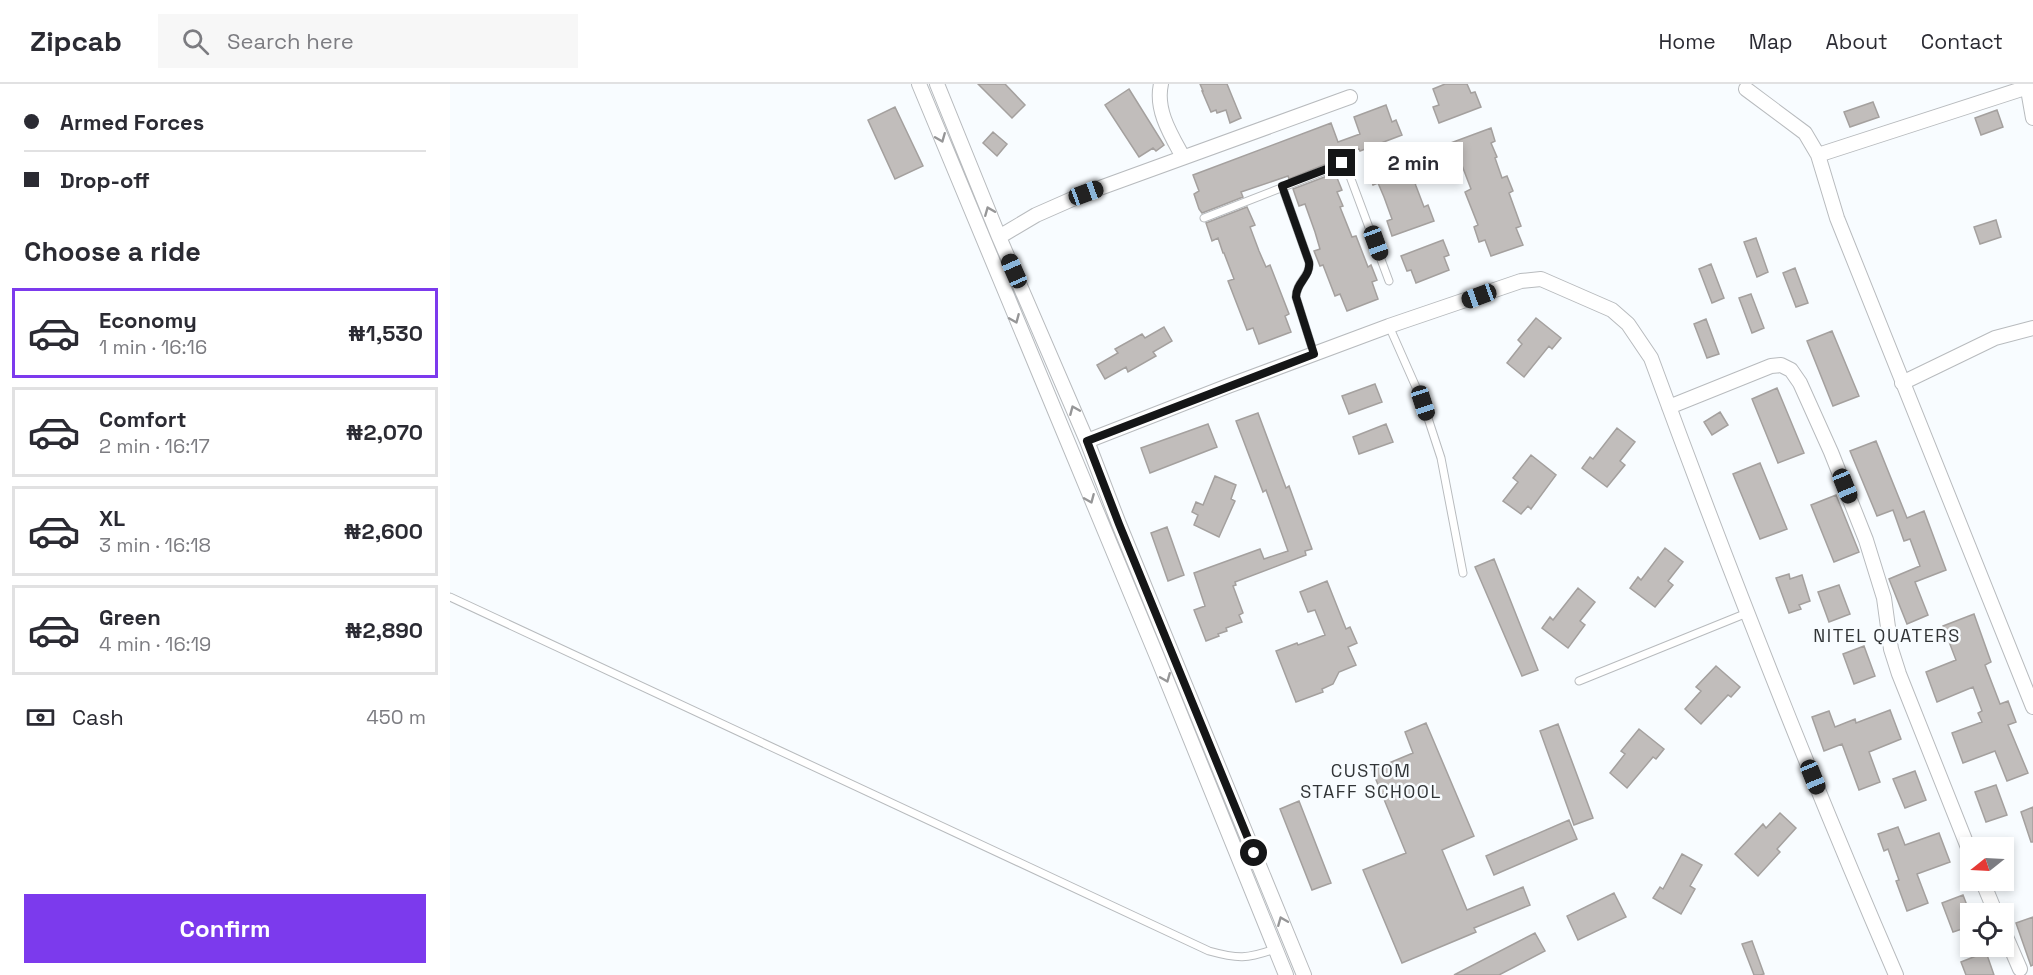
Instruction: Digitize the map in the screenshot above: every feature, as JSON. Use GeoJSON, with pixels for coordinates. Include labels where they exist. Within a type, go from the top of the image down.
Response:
{"type":"FeatureCollection","features":[{"type":"Feature","properties":{"kind":"street"},"geometry":{"type":"LineString","coordinates":[[919,84],[1158,659],[1286,975]]}},
{"type":"Feature","properties":{"kind":"street"},"geometry":{"type":"LineString","coordinates":[[938,84],[999,237],[1087,441],[1304,975]]}},
{"type":"Feature","properties":{"kind":"street"},"geometry":{"type":"LineString","coordinates":[[1161,84],[1159,94],[1161,108],[1183,157]]}},
{"type":"Feature","properties":{"kind":"street"},"geometry":{"type":"LineString","coordinates":[[1818,155],[2027,86],[2033,118]]}},
{"type":"Feature","properties":{"kind":"street"},"geometry":{"type":"LineString","coordinates":[[1746,89],[1805,133],[1818,155],[1837,218],[2033,707]]}},
{"type":"Feature","properties":{"kind":"street"},"geometry":{"type":"LineString","coordinates":[[999,237],[1036,215],[1086,193],[1350,97]]}},
{"type":"Feature","properties":{"kind":"street"},"geometry":{"type":"LineString","coordinates":[[1087,441],[1389,326],[1521,281],[1541,279],[1620,316],[1637,336],[1651,358],[1747,613],[1846,859],[1896,975]]}},
{"type":"Feature","properties":{"kind":"street"},"geometry":{"type":"LineString","coordinates":[[1902,383],[1995,339],[2033,328]]}},
{"type":"Feature","properties":{"kind":"street"},"geometry":{"type":"LineString","coordinates":[[1669,406],[1771,366],[1781,365],[1791,370],[1800,383],[1831,452],[1866,540],[1884,598],[1891,649],[1899,674],[1964,837]]}},
{"type":"Feature","properties":{"kind":"street"},"geometry":{"type":"LineString","coordinates":[[2014,955],[2020,969]]}},
{"type":"Feature","properties":{"kind":"lane"},"geometry":{"type":"LineString","coordinates":[[1204,218],[1345,163],[1389,281]]}},
{"type":"Feature","properties":{"kind":"lane"},"geometry":{"type":"LineString","coordinates":[[1282,186],[1309,262],[1309,272],[1296,291],[1296,297],[1314,354]]}},
{"type":"Feature","properties":{"kind":"lane"},"geometry":{"type":"LineString","coordinates":[[1389,326],[1423,403],[1441,458],[1463,573]]}},
{"type":"Feature","properties":{"kind":"lane"},"geometry":{"type":"LineString","coordinates":[[450,597],[1209,951],[1251,957],[1275,949]]}},
{"type":"Feature","properties":{"kind":"lane"},"geometry":{"type":"LineString","coordinates":[[1579,681],[1747,613]]}},
{"type":"Feature","properties":{"kind":"building"},"geometry":{"type":"Polygon","coordinates":[[[978,84],[1005,84],[1025,105],[1012,118],[978,84]]]}},
{"type":"Feature","properties":{"kind":"building"},"geometry":{"type":"Polygon","coordinates":[[[1200,84],[1227,84],[1241,118],[1230,123],[1226,110],[1211,112],[1200,84]]]}},
{"type":"Feature","properties":{"kind":"building"},"geometry":{"type":"Polygon","coordinates":[[[1445,84],[1467,84],[1471,93],[1475,92],[1481,107],[1439,123],[1433,107],[1439,105],[1433,89],[1445,84]]]}},
{"type":"Feature","properties":{"kind":"building"},"geometry":{"type":"Polygon","coordinates":[[[1129,89],[1164,145],[1156,151],[1153,148],[1139,157],[1105,105],[1129,89]]]}},
{"type":"Feature","properties":{"kind":"building"},"geometry":{"type":"Polygon","coordinates":[[[1873,102],[1879,117],[1850,127],[1844,112],[1873,102]]]}},
{"type":"Feature","properties":{"kind":"building"},"geometry":{"type":"Polygon","coordinates":[[[1386,105],[1392,122],[1396,120],[1402,135],[1360,151],[1359,149],[1330,158],[1331,162],[1289,179],[1288,176],[1241,192],[1243,197],[1202,213],[1199,209],[1194,194],[1199,191],[1193,175],[1331,123],[1338,142],[1360,134],[1354,117],[1386,105]]]}},
{"type":"Feature","properties":{"kind":"building"},"geometry":{"type":"Polygon","coordinates":[[[895,107],[923,166],[895,179],[868,120],[895,107]]]}},
{"type":"Feature","properties":{"kind":"building"},"geometry":{"type":"Polygon","coordinates":[[[1997,110],[2003,127],[1981,135],[1975,118],[1997,110]]]}},
{"type":"Feature","properties":{"kind":"building"},"geometry":{"type":"Polygon","coordinates":[[[1491,128],[1495,141],[1491,143],[1497,157],[1495,158],[1502,178],[1507,176],[1513,191],[1509,193],[1521,226],[1516,228],[1523,245],[1491,256],[1485,240],[1479,242],[1474,227],[1478,225],[1465,192],[1471,189],[1458,155],[1453,157],[1448,144],[1491,128]]]}},
{"type":"Feature","properties":{"kind":"building"},"geometry":{"type":"Polygon","coordinates":[[[993,132],[1007,144],[997,156],[983,143],[993,132]]]}},
{"type":"Feature","properties":{"kind":"building"},"geometry":{"type":"Polygon","coordinates":[[[1411,157],[1415,170],[1411,171],[1416,186],[1424,207],[1428,205],[1434,221],[1392,236],[1387,221],[1392,219],[1384,197],[1378,183],[1373,185],[1368,172],[1411,157]]]}},
{"type":"Feature","properties":{"kind":"building"},"geometry":{"type":"Polygon","coordinates":[[[1335,173],[1342,190],[1337,192],[1343,206],[1340,207],[1352,237],[1356,236],[1368,267],[1371,265],[1377,280],[1372,282],[1378,299],[1347,311],[1340,294],[1335,296],[1323,265],[1320,266],[1314,251],[1320,249],[1315,232],[1305,204],[1299,206],[1293,189],[1335,173]]]}},
{"type":"Feature","properties":{"kind":"building"},"geometry":{"type":"Polygon","coordinates":[[[1247,207],[1255,225],[1250,227],[1259,251],[1266,267],[1270,265],[1289,314],[1285,316],[1291,332],[1259,344],[1253,328],[1247,330],[1228,281],[1234,279],[1218,238],[1212,241],[1206,223],[1247,207]]]}},
{"type":"Feature","properties":{"kind":"building"},"geometry":{"type":"Polygon","coordinates":[[[1996,220],[2001,237],[1980,244],[1974,227],[1996,220]]]}},
{"type":"Feature","properties":{"kind":"building"},"geometry":{"type":"Polygon","coordinates":[[[1756,238],[1768,272],[1757,277],[1744,242],[1756,238]]]}},
{"type":"Feature","properties":{"kind":"building"},"geometry":{"type":"Polygon","coordinates":[[[1443,240],[1449,255],[1444,257],[1449,270],[1416,283],[1411,270],[1407,271],[1401,256],[1443,240]]]}},
{"type":"Feature","properties":{"kind":"building"},"geometry":{"type":"Polygon","coordinates":[[[1711,264],[1724,298],[1712,303],[1699,269],[1711,264]]]}},
{"type":"Feature","properties":{"kind":"building"},"geometry":{"type":"Polygon","coordinates":[[[1795,268],[1808,303],[1796,307],[1783,273],[1795,268]]]}},
{"type":"Feature","properties":{"kind":"building"},"geometry":{"type":"Polygon","coordinates":[[[1751,294],[1764,328],[1752,333],[1739,298],[1751,294]]]}},
{"type":"Feature","properties":{"kind":"building"},"geometry":{"type":"Polygon","coordinates":[[[1536,318],[1561,338],[1552,349],[1549,346],[1524,377],[1507,363],[1522,344],[1518,340],[1536,318]]]}},
{"type":"Feature","properties":{"kind":"building"},"geometry":{"type":"Polygon","coordinates":[[[1706,319],[1719,354],[1707,358],[1694,324],[1706,319]]]}},
{"type":"Feature","properties":{"kind":"building"},"geometry":{"type":"Polygon","coordinates":[[[1164,327],[1172,341],[1153,352],[1156,356],[1128,372],[1126,367],[1105,379],[1097,365],[1118,353],[1115,349],[1142,334],[1145,338],[1164,327]]]}},
{"type":"Feature","properties":{"kind":"building"},"geometry":{"type":"Polygon","coordinates":[[[1832,331],[1859,396],[1833,406],[1807,341],[1832,331]]]}},
{"type":"Feature","properties":{"kind":"building"},"geometry":{"type":"Polygon","coordinates":[[[1375,384],[1382,402],[1349,414],[1342,396],[1375,384]]]}},
{"type":"Feature","properties":{"kind":"building"},"geometry":{"type":"Polygon","coordinates":[[[1777,388],[1804,453],[1778,463],[1752,399],[1777,388]]]}},
{"type":"Feature","properties":{"kind":"building"},"geometry":{"type":"Polygon","coordinates":[[[1720,412],[1728,425],[1712,435],[1704,422],[1720,412]]]}},
{"type":"Feature","properties":{"kind":"building"},"geometry":{"type":"Polygon","coordinates":[[[1258,413],[1286,488],[1289,486],[1312,549],[1305,551],[1306,555],[1235,582],[1236,585],[1233,586],[1243,613],[1239,615],[1242,622],[1226,628],[1227,631],[1206,641],[1194,610],[1205,606],[1194,573],[1260,549],[1264,559],[1288,551],[1266,490],[1263,492],[1236,421],[1258,413]]]}},
{"type":"Feature","properties":{"kind":"building"},"geometry":{"type":"Polygon","coordinates":[[[1208,424],[1217,447],[1150,473],[1141,448],[1208,424]]]}},
{"type":"Feature","properties":{"kind":"building"},"geometry":{"type":"Polygon","coordinates":[[[1386,424],[1393,442],[1359,454],[1353,437],[1386,424]]]}},
{"type":"Feature","properties":{"kind":"building"},"geometry":{"type":"Polygon","coordinates":[[[1617,428],[1635,442],[1620,461],[1625,465],[1607,487],[1582,468],[1590,457],[1593,459],[1617,428]]]}},
{"type":"Feature","properties":{"kind":"building"},"geometry":{"type":"Polygon","coordinates":[[[1876,441],[1907,518],[1924,511],[1946,570],[1915,582],[1928,615],[1907,624],[1889,579],[1920,566],[1910,539],[1904,541],[1893,510],[1877,516],[1850,451],[1876,441]]]}},
{"type":"Feature","properties":{"kind":"building"},"geometry":{"type":"Polygon","coordinates":[[[1531,455],[1556,475],[1531,509],[1528,506],[1521,514],[1503,501],[1518,482],[1513,478],[1531,455]]]}},
{"type":"Feature","properties":{"kind":"building"},"geometry":{"type":"Polygon","coordinates":[[[1760,463],[1787,529],[1760,539],[1733,474],[1760,463]]]}},
{"type":"Feature","properties":{"kind":"building"},"geometry":{"type":"Polygon","coordinates":[[[1215,476],[1236,485],[1231,499],[1235,501],[1219,537],[1194,525],[1198,515],[1192,512],[1196,502],[1203,505],[1215,476]]]}},
{"type":"Feature","properties":{"kind":"building"},"geometry":{"type":"Polygon","coordinates":[[[1836,495],[1859,552],[1834,562],[1811,505],[1836,495]]]}},
{"type":"Feature","properties":{"kind":"building"},"geometry":{"type":"Polygon","coordinates":[[[1167,527],[1184,575],[1168,581],[1151,533],[1167,527]]]}},
{"type":"Feature","properties":{"kind":"building"},"geometry":{"type":"Polygon","coordinates":[[[1665,548],[1683,562],[1668,581],[1673,585],[1655,607],[1630,588],[1638,577],[1641,580],[1665,548]]]}},
{"type":"Feature","properties":{"kind":"building"},"geometry":{"type":"Polygon","coordinates":[[[1494,559],[1538,670],[1522,676],[1475,567],[1494,559]]]}},
{"type":"Feature","properties":{"kind":"building"},"geometry":{"type":"Polygon","coordinates":[[[1789,574],[1790,579],[1802,575],[1810,601],[1799,605],[1801,609],[1789,613],[1776,578],[1789,574]]]}},
{"type":"Feature","properties":{"kind":"building"},"geometry":{"type":"Polygon","coordinates":[[[1327,581],[1346,629],[1350,627],[1357,643],[1348,647],[1356,665],[1339,672],[1333,684],[1322,689],[1323,692],[1296,702],[1276,651],[1325,635],[1315,610],[1308,612],[1300,592],[1327,581]]]}},
{"type":"Feature","properties":{"kind":"building"},"geometry":{"type":"Polygon","coordinates":[[[1839,585],[1850,614],[1829,622],[1818,592],[1839,585]]]}},
{"type":"Feature","properties":{"kind":"building"},"geometry":{"type":"Polygon","coordinates":[[[1578,588],[1595,602],[1580,621],[1585,625],[1568,648],[1542,628],[1550,617],[1553,620],[1578,588]]]}},
{"type":"Feature","properties":{"kind":"building"},"geometry":{"type":"Polygon","coordinates":[[[1974,614],[1991,662],[1985,665],[2000,704],[2008,701],[2016,722],[2008,725],[2028,773],[2007,781],[1995,751],[1963,763],[1952,733],[1982,722],[1978,713],[1982,711],[1973,687],[1937,702],[1926,672],[1956,660],[1943,626],[1974,614]]]}},
{"type":"Feature","properties":{"kind":"building"},"geometry":{"type":"Polygon","coordinates":[[[1864,646],[1875,676],[1854,684],[1843,654],[1864,646]]]}},
{"type":"Feature","properties":{"kind":"building"},"geometry":{"type":"Polygon","coordinates":[[[1716,666],[1740,687],[1731,697],[1728,695],[1701,724],[1685,709],[1701,691],[1696,687],[1716,666]]]}},
{"type":"Feature","properties":{"kind":"building"},"geometry":{"type":"Polygon","coordinates":[[[1890,710],[1901,739],[1869,752],[1880,782],[1859,790],[1842,744],[1824,751],[1812,717],[1829,711],[1835,727],[1855,719],[1856,723],[1890,710]]]}},
{"type":"Feature","properties":{"kind":"building"},"geometry":{"type":"Polygon","coordinates":[[[1426,723],[1474,836],[1442,850],[1467,910],[1523,887],[1530,905],[1474,928],[1476,932],[1402,963],[1363,870],[1406,853],[1372,770],[1413,753],[1405,732],[1426,723]]]}},
{"type":"Feature","properties":{"kind":"building"},"geometry":{"type":"Polygon","coordinates":[[[1558,724],[1593,818],[1574,825],[1540,731],[1558,724]]]}},
{"type":"Feature","properties":{"kind":"building"},"geometry":{"type":"Polygon","coordinates":[[[1639,729],[1664,749],[1656,759],[1653,757],[1627,788],[1610,773],[1625,754],[1621,751],[1639,729]]]}},
{"type":"Feature","properties":{"kind":"building"},"geometry":{"type":"Polygon","coordinates":[[[1915,771],[1926,800],[1905,808],[1893,779],[1915,771]]]}},
{"type":"Feature","properties":{"kind":"building"},"geometry":{"type":"Polygon","coordinates":[[[1996,785],[2007,815],[1986,822],[1975,792],[1996,785]]]}},
{"type":"Feature","properties":{"kind":"building"},"geometry":{"type":"Polygon","coordinates":[[[1299,801],[1331,883],[1312,890],[1280,809],[1299,801]]]}},
{"type":"Feature","properties":{"kind":"building"},"geometry":{"type":"Polygon","coordinates":[[[2033,807],[2033,842],[2031,842],[2021,812],[2033,807]]]}},
{"type":"Feature","properties":{"kind":"building"},"geometry":{"type":"Polygon","coordinates":[[[1780,813],[1796,828],[1777,849],[1780,852],[1758,876],[1735,854],[1763,824],[1766,828],[1780,813]]]}},
{"type":"Feature","properties":{"kind":"building"},"geometry":{"type":"Polygon","coordinates":[[[1569,820],[1577,839],[1494,875],[1486,856],[1569,820]]]}},
{"type":"Feature","properties":{"kind":"building"},"geometry":{"type":"Polygon","coordinates":[[[1898,827],[1905,845],[1939,833],[1950,862],[1917,874],[1928,903],[1907,911],[1888,849],[1884,851],[1878,834],[1898,827]]]}},
{"type":"Feature","properties":{"kind":"building"},"geometry":{"type":"Polygon","coordinates":[[[1682,854],[1702,865],[1690,886],[1695,889],[1681,914],[1653,898],[1660,887],[1663,889],[1682,854]]]}},
{"type":"Feature","properties":{"kind":"building"},"geometry":{"type":"Polygon","coordinates":[[[1614,893],[1626,917],[1578,940],[1567,916],[1614,893]]]}},
{"type":"Feature","properties":{"kind":"building"},"geometry":{"type":"Polygon","coordinates":[[[1963,895],[1966,903],[1960,903],[1960,930],[1953,932],[1942,903],[1963,895]]]}},
{"type":"Feature","properties":{"kind":"building"},"geometry":{"type":"Polygon","coordinates":[[[2033,917],[2033,965],[2031,966],[2016,923],[2033,917]]]}},
{"type":"Feature","properties":{"kind":"building"},"geometry":{"type":"Polygon","coordinates":[[[1535,933],[1545,951],[1499,975],[1454,975],[1535,933]]]}},
{"type":"Feature","properties":{"kind":"building"},"geometry":{"type":"Polygon","coordinates":[[[1752,941],[1764,974],[1754,975],[1742,944],[1752,941]]]}},
{"type":"Feature","properties":{"kind":"building"},"geometry":{"type":"Polygon","coordinates":[[[1974,957],[1988,957],[1994,975],[1966,975],[1961,962],[1974,957]]]}},
{"type":"Feature","properties":{"kind":"district","name":"NITEL QUATERS"},"geometry":{"type":"Point","coordinates":[1887,636]}},
{"type":"Feature","properties":{"kind":"district","name":"CUSTOM STAFF SCHOOL"},"geometry":{"type":"Point","coordinates":[1371,781]}},
{"type":"Feature","properties":{"kind":"route"},"geometry":{"type":"LineString","coordinates":[[1254,853],[1087,441],[1314,354],[1296,297],[1300,282],[1309,272],[1309,262],[1282,186],[1342,163]]}}]}
